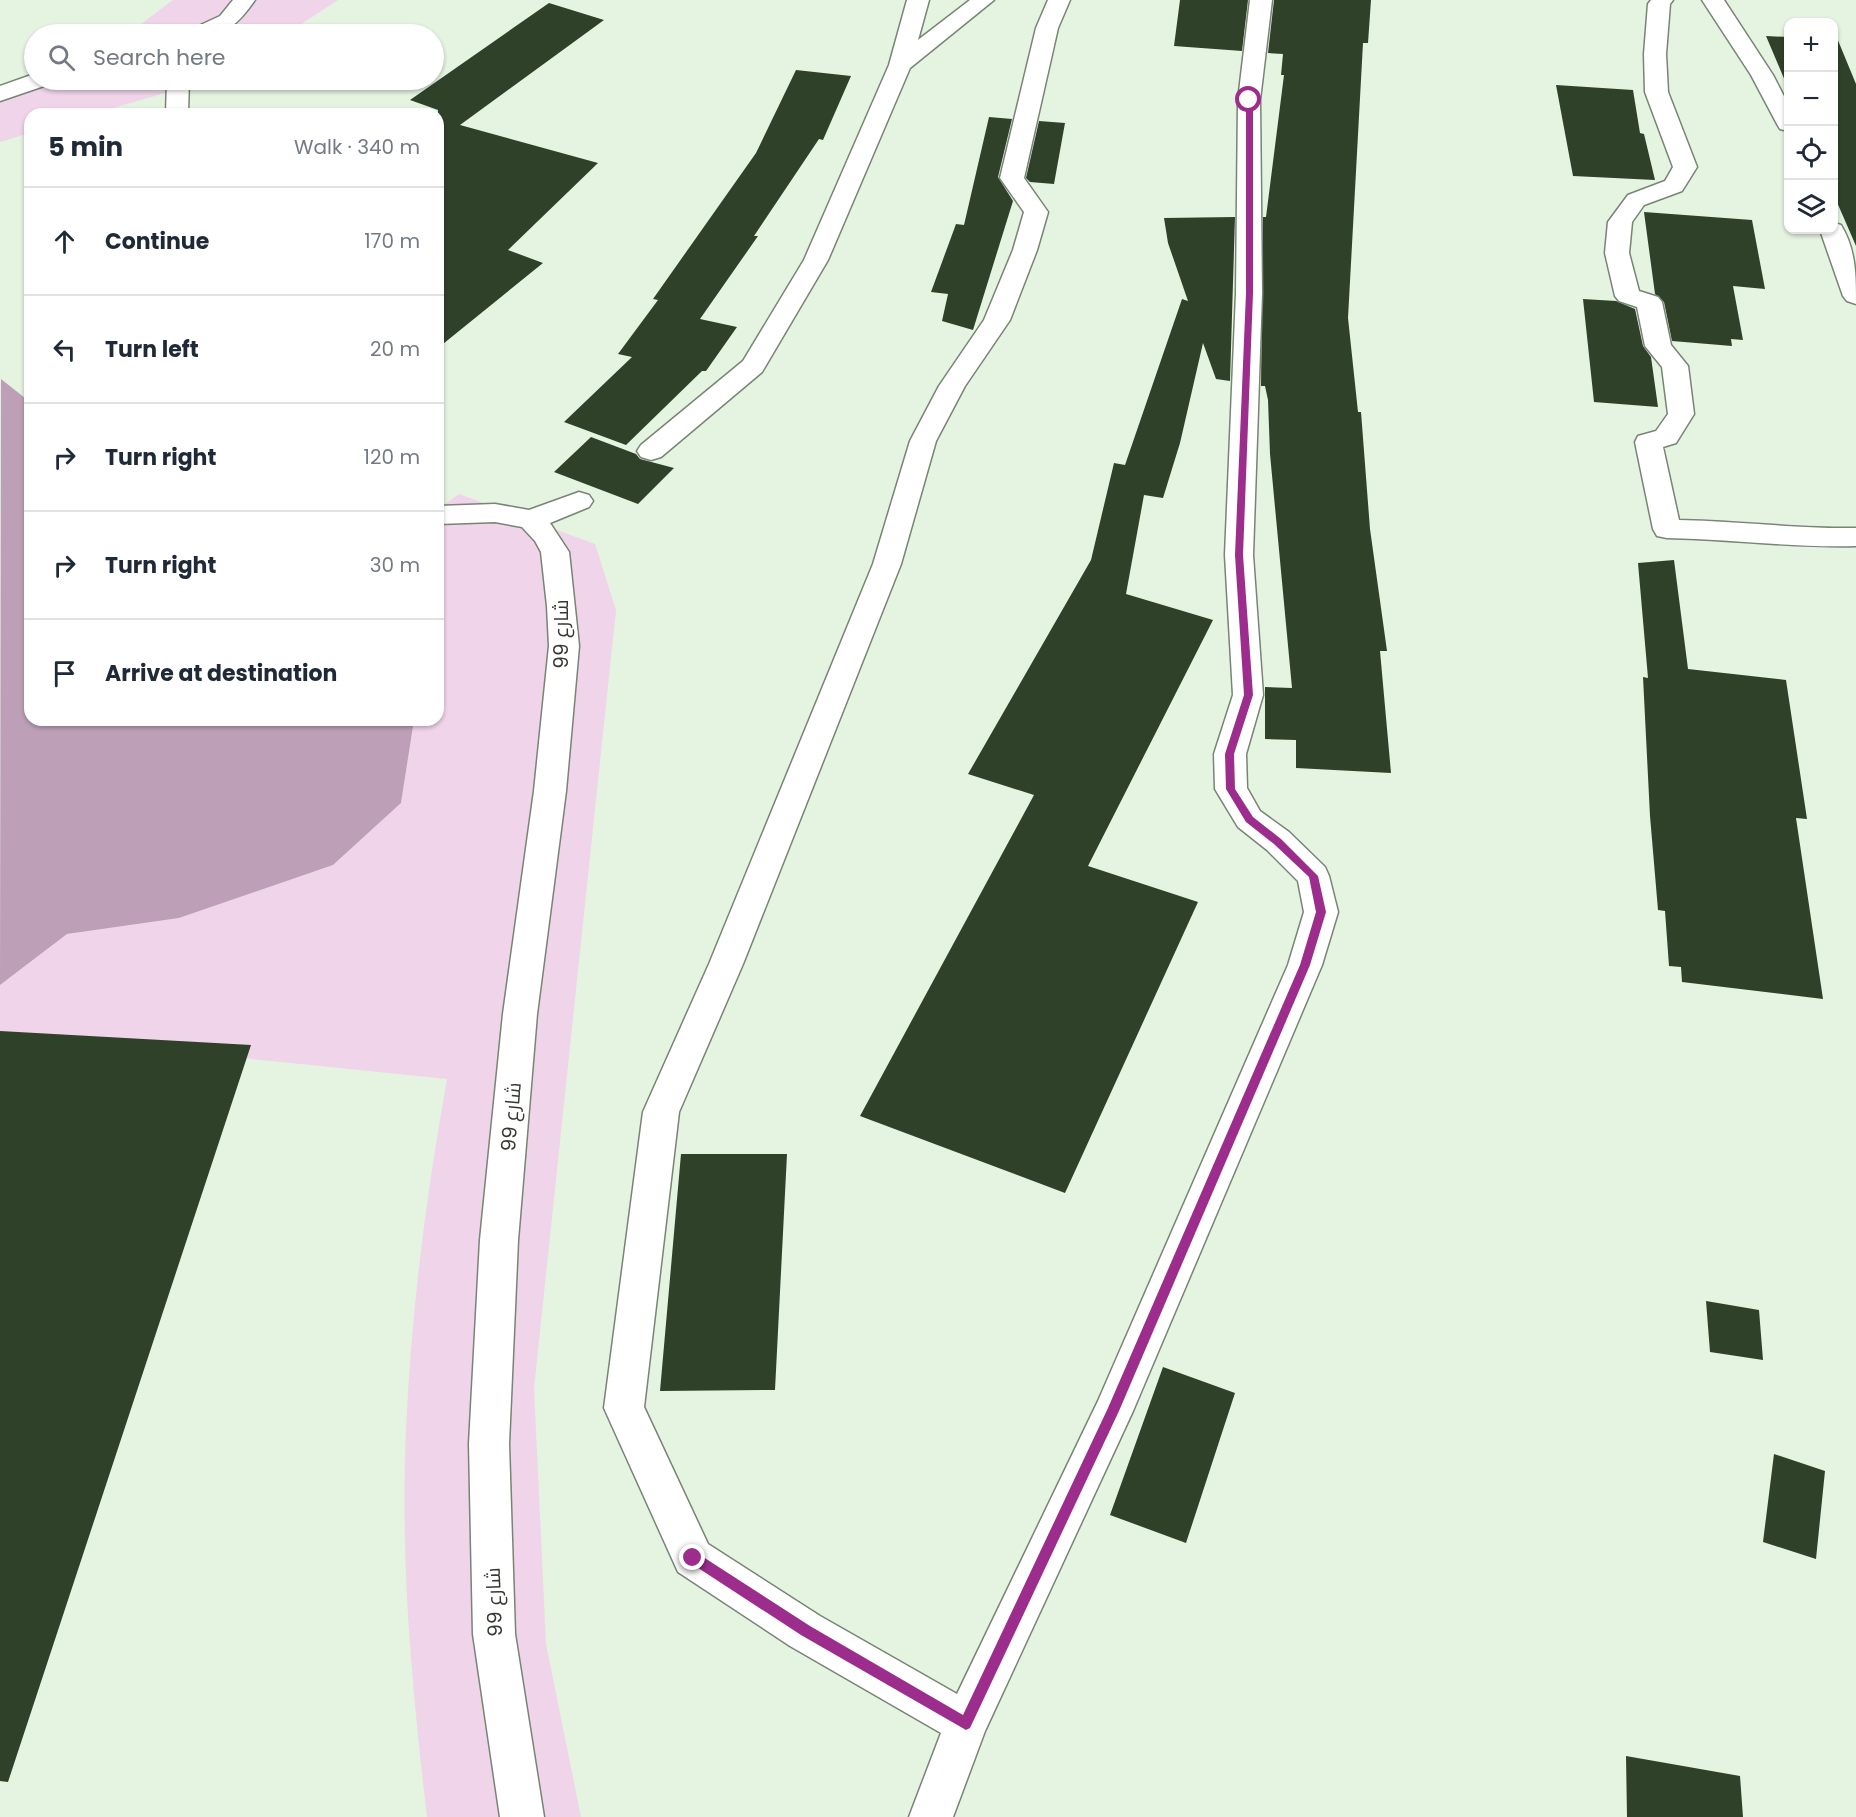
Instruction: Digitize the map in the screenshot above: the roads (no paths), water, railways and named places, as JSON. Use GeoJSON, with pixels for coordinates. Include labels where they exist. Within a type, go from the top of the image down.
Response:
{"type":"FeatureCollection","features":[{"type":"Feature","properties":{"kind":"street"},"geometry":{"type":"LineString","coordinates":[[222,24],[228,21],[244,0]]}},
{"type":"Feature","properties":{"kind":"street"},"geometry":{"type":"LineString","coordinates":[[651,451],[753,366],[816,260],[900,65],[918,0]]}},
{"type":"Feature","properties":{"kind":"street"},"geometry":{"type":"LineString","coordinates":[[900,65],[983,0]]}},
{"type":"Feature","properties":{"kind":"street"},"geometry":{"type":"LineString","coordinates":[[966,1723],[805,1631],[693,1558],[624,1408],[661,1112],[726,964],[887,564],[923,441],[951,386],[997,320],[1025,250],[1036,212],[1012,178],[1047,28],[1059,0]]}},
{"type":"Feature","properties":{"kind":"street"},"geometry":{"type":"LineString","coordinates":[[931,1817],[966,1723],[1113,1411],[1305,965],[1321,912],[1313,876],[1278,841],[1249,819],[1231,789],[1230,754],[1248,695],[1239,555],[1250,293],[1249,100],[1261,0]]}},
{"type":"Feature","properties":{"kind":"street"},"geometry":{"type":"LineString","coordinates":[[1662,0],[1659,4],[1655,48],[1658,100],[1678,141],[1685,167],[1674,186],[1636,200],[1620,222],[1617,253],[1628,296],[1649,302],[1658,346],[1675,366],[1681,414],[1666,437],[1648,442],[1667,530],[1732,530],[1822,538],[1856,537]]}},
{"type":"Feature","properties":{"kind":"street"},"geometry":{"type":"LineString","coordinates":[[1713,0],[1762,75],[1784,116]]}},
{"type":"Feature","properties":{"kind":"street"},"geometry":{"type":"LineString","coordinates":[[0,94],[24,85]]}},
{"type":"Feature","properties":{"kind":"street"},"geometry":{"type":"LineString","coordinates":[[177,108],[178,90]]}},
{"type":"Feature","properties":{"kind":"street"},"geometry":{"type":"LineString","coordinates":[[1833,234],[1856,296]]}},
{"type":"Feature","properties":{"kind":"street"},"geometry":{"type":"LineString","coordinates":[[444,514],[495,513],[531,520],[579,501]]}},
{"type":"Feature","properties":{"kind":"street","name":"شارع 99"},"geometry":{"type":"LineString","coordinates":[[522,1817],[494,1634],[489,1444],[499,1240],[518,1038],[550,790],[564,646],[560,578],[555,552],[547,536],[531,520]]}}]}
